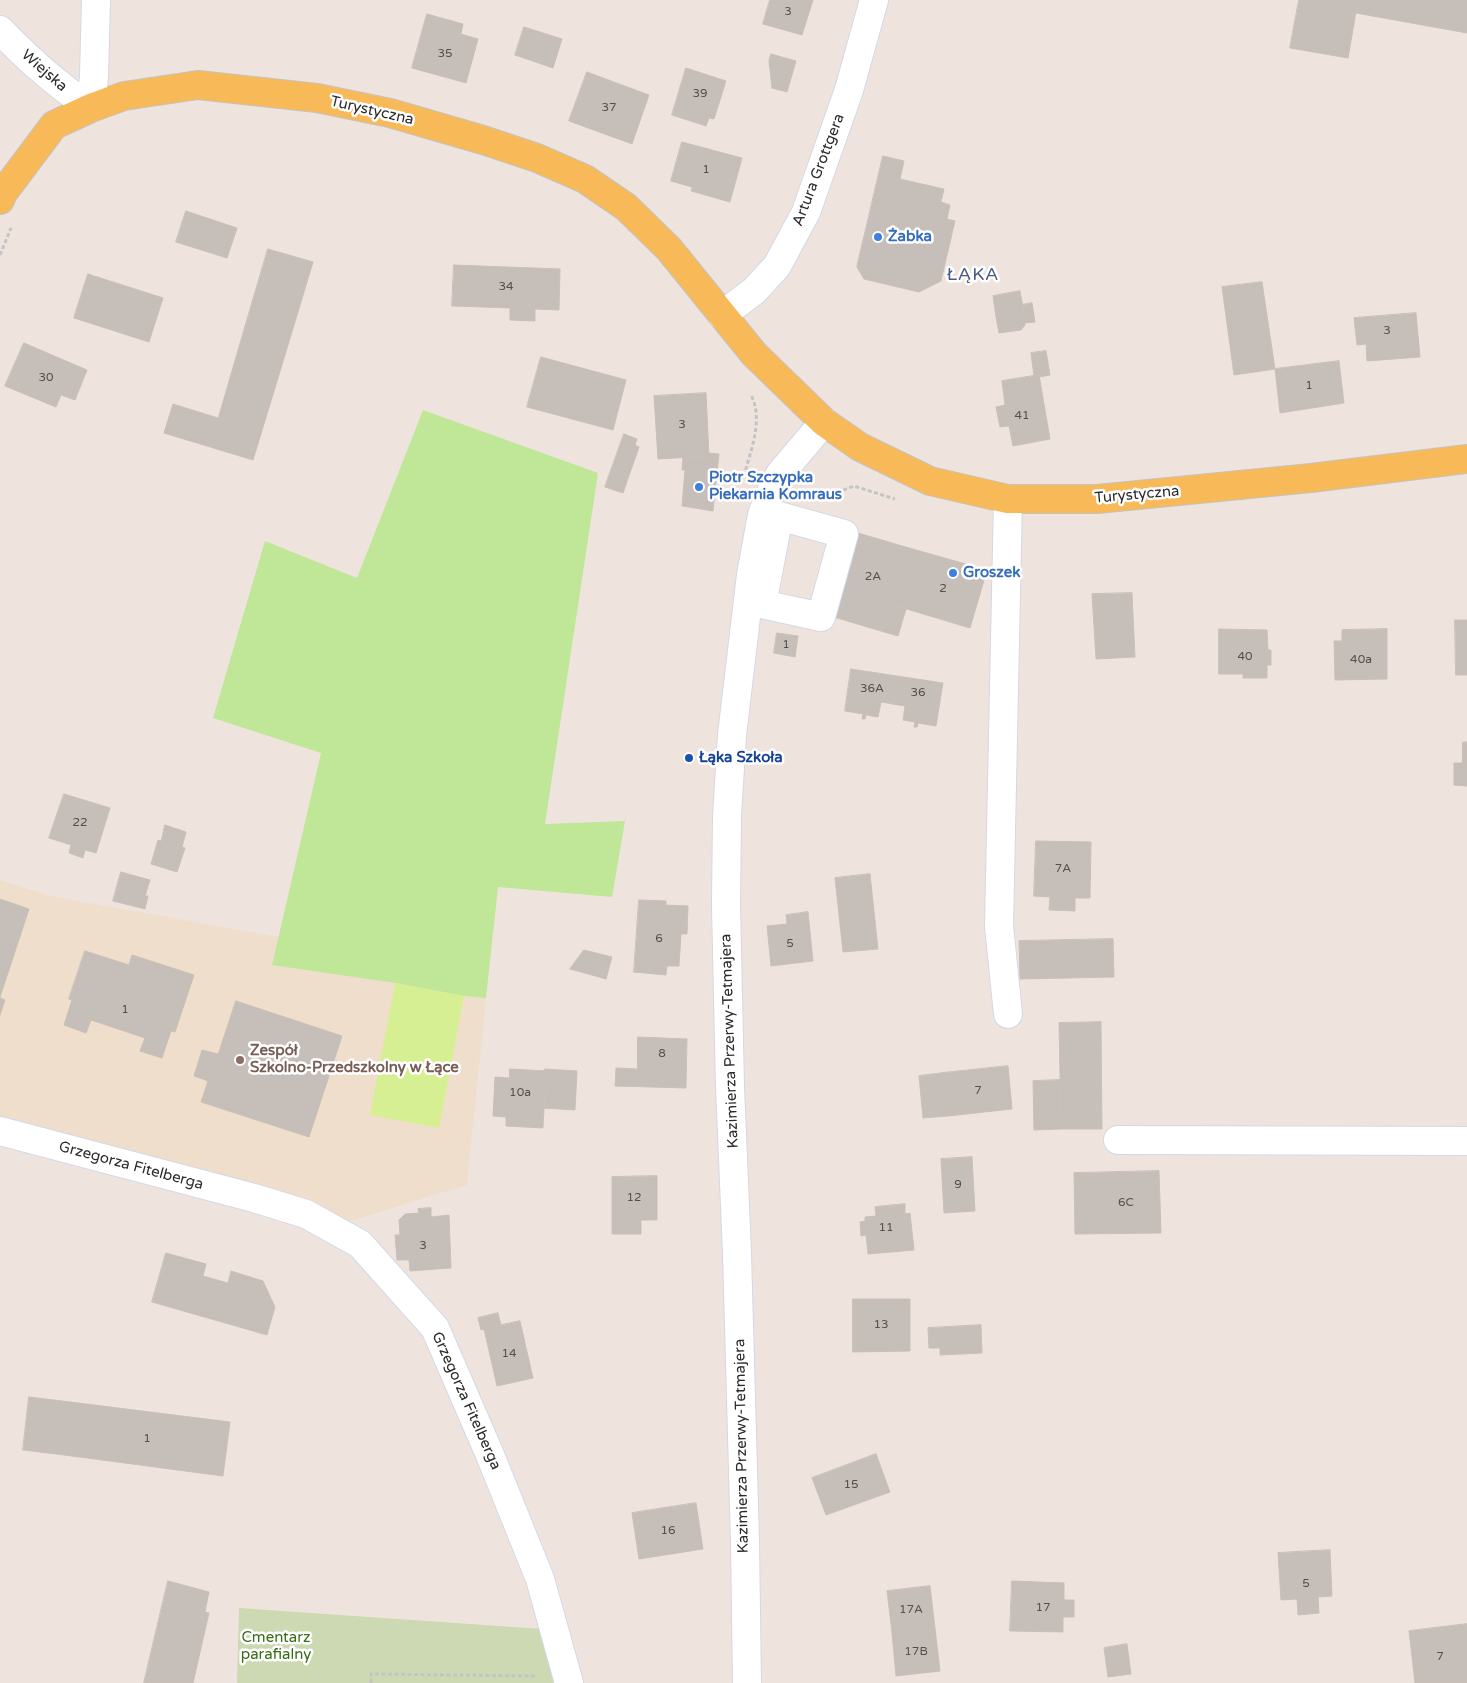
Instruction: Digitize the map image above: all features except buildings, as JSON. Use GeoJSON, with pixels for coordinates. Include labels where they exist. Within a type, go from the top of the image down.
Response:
{"type":"FeatureCollection","features":[{"type":"Feature","properties":{"kind":"main road","name":"Turystyczna"},"geometry":{"type":"LineString","coordinates":[[0,200],[3,193],[54,125],[91,108],[124,96],[198,84],[317,98],[390,113],[501,146],[537,158],[585,179],[626,207],[669,249],[754,354],[824,422],[860,447],[930,482],[1008,499],[1097,499],[1311,478],[1467,459]]}},
{"type":"Feature","properties":{"kind":"street"},"geometry":{"type":"LineString","coordinates":[[91,108],[94,76],[96,0]]}},
{"type":"Feature","properties":{"kind":"street","name":"Artura Grottgera"},"geometry":{"type":"LineString","coordinates":[[722,315],[754,291],[777,266],[806,212],[849,90],[874,0]]}},
{"type":"Feature","properties":{"kind":"street","name":"Wiejska"},"geometry":{"type":"LineString","coordinates":[[0,30],[46,75],[91,108]]}},
{"type":"Feature","properties":{"kind":"street","name":"Kazimierza Przerwy-Tetmajera"},"geometry":{"type":"LineString","coordinates":[[747,1683],[738,1263],[730,1087],[726,905],[727,816],[732,736],[751,574],[762,515],[768,496],[780,474],[824,422]]}},
{"type":"Feature","properties":{"kind":"street"},"geometry":{"type":"LineString","coordinates":[[1008,499],[999,926],[1008,1014]]}},
{"type":"Feature","properties":{"kind":"street","name":"Grzegorza Fitelberga"},"geometry":{"type":"LineString","coordinates":[[0,1131],[254,1198],[306,1214],[360,1244],[435,1328],[490,1455],[540,1579],[569,1683]]}},
{"type":"Feature","properties":{"kind":"street"},"geometry":{"type":"LineString","coordinates":[[1118,1140],[1467,1140]]}},
{"type":"Feature","properties":{"kind":"path"},"geometry":{"type":"LineString","coordinates":[[0,255],[13,223]]}},
{"type":"Feature","properties":{"kind":"path"},"geometry":{"type":"LineString","coordinates":[[750,392],[754,399],[757,425],[750,454]]}},
{"type":"Feature","properties":{"kind":"path"},"geometry":{"type":"LineString","coordinates":[[371,1683],[372,1674],[538,1676]]}},
{"type":"Feature","properties":{"kind":"shaded area","name":"Zespół Szkolno-Przedszkolny w Łące"},"geometry":{"type":"Polygon","coordinates":[[[0,880],[51,896],[278,937],[273,965],[486,998],[467,1185],[351,1221],[0,1121],[0,880]]]}},
{"type":"Feature","properties":{"kind":"green space"},"geometry":{"type":"Polygon","coordinates":[[[423,410],[598,473],[545,824],[625,821],[612,897],[498,887],[486,998],[272,965],[321,753],[213,718],[265,541],[357,578],[423,410]]]}},
{"type":"Feature","properties":{"kind":"green space"},"geometry":{"type":"Polygon","coordinates":[[[395,983],[464,996],[439,1128],[370,1115],[395,983]]]}},
{"type":"Feature","properties":{"kind":"green space","name":"Cmentarz parafialny"},"geometry":{"type":"Polygon","coordinates":[[[239,1608],[542,1629],[559,1683],[237,1683],[239,1608]]]}},
{"type":"Feature","properties":{"kind":"place","name":"Żabka"},"geometry":{"type":"Point","coordinates":[878,237]}},
{"type":"Feature","properties":{"kind":"place","name":"Piotr Szczypka Piekarnia Komraus"},"geometry":{"type":"Point","coordinates":[699,487]}},
{"type":"Feature","properties":{"kind":"place","name":"Groszek"},"geometry":{"type":"Point","coordinates":[953,573]}},
{"type":"Feature","properties":{"kind":"place","name":"Łąka Szkoła"},"geometry":{"type":"Point","coordinates":[689,758]}},
{"type":"Feature","properties":{"kind":"place","name":"Zespół Szkolno-Przedszkolny w Łące"},"geometry":{"type":"Point","coordinates":[240,1060]}},
{"type":"Feature","properties":{"kind":"district","name":"ŁĄKA"},"geometry":{"type":"Point","coordinates":[973,275]}}]}
